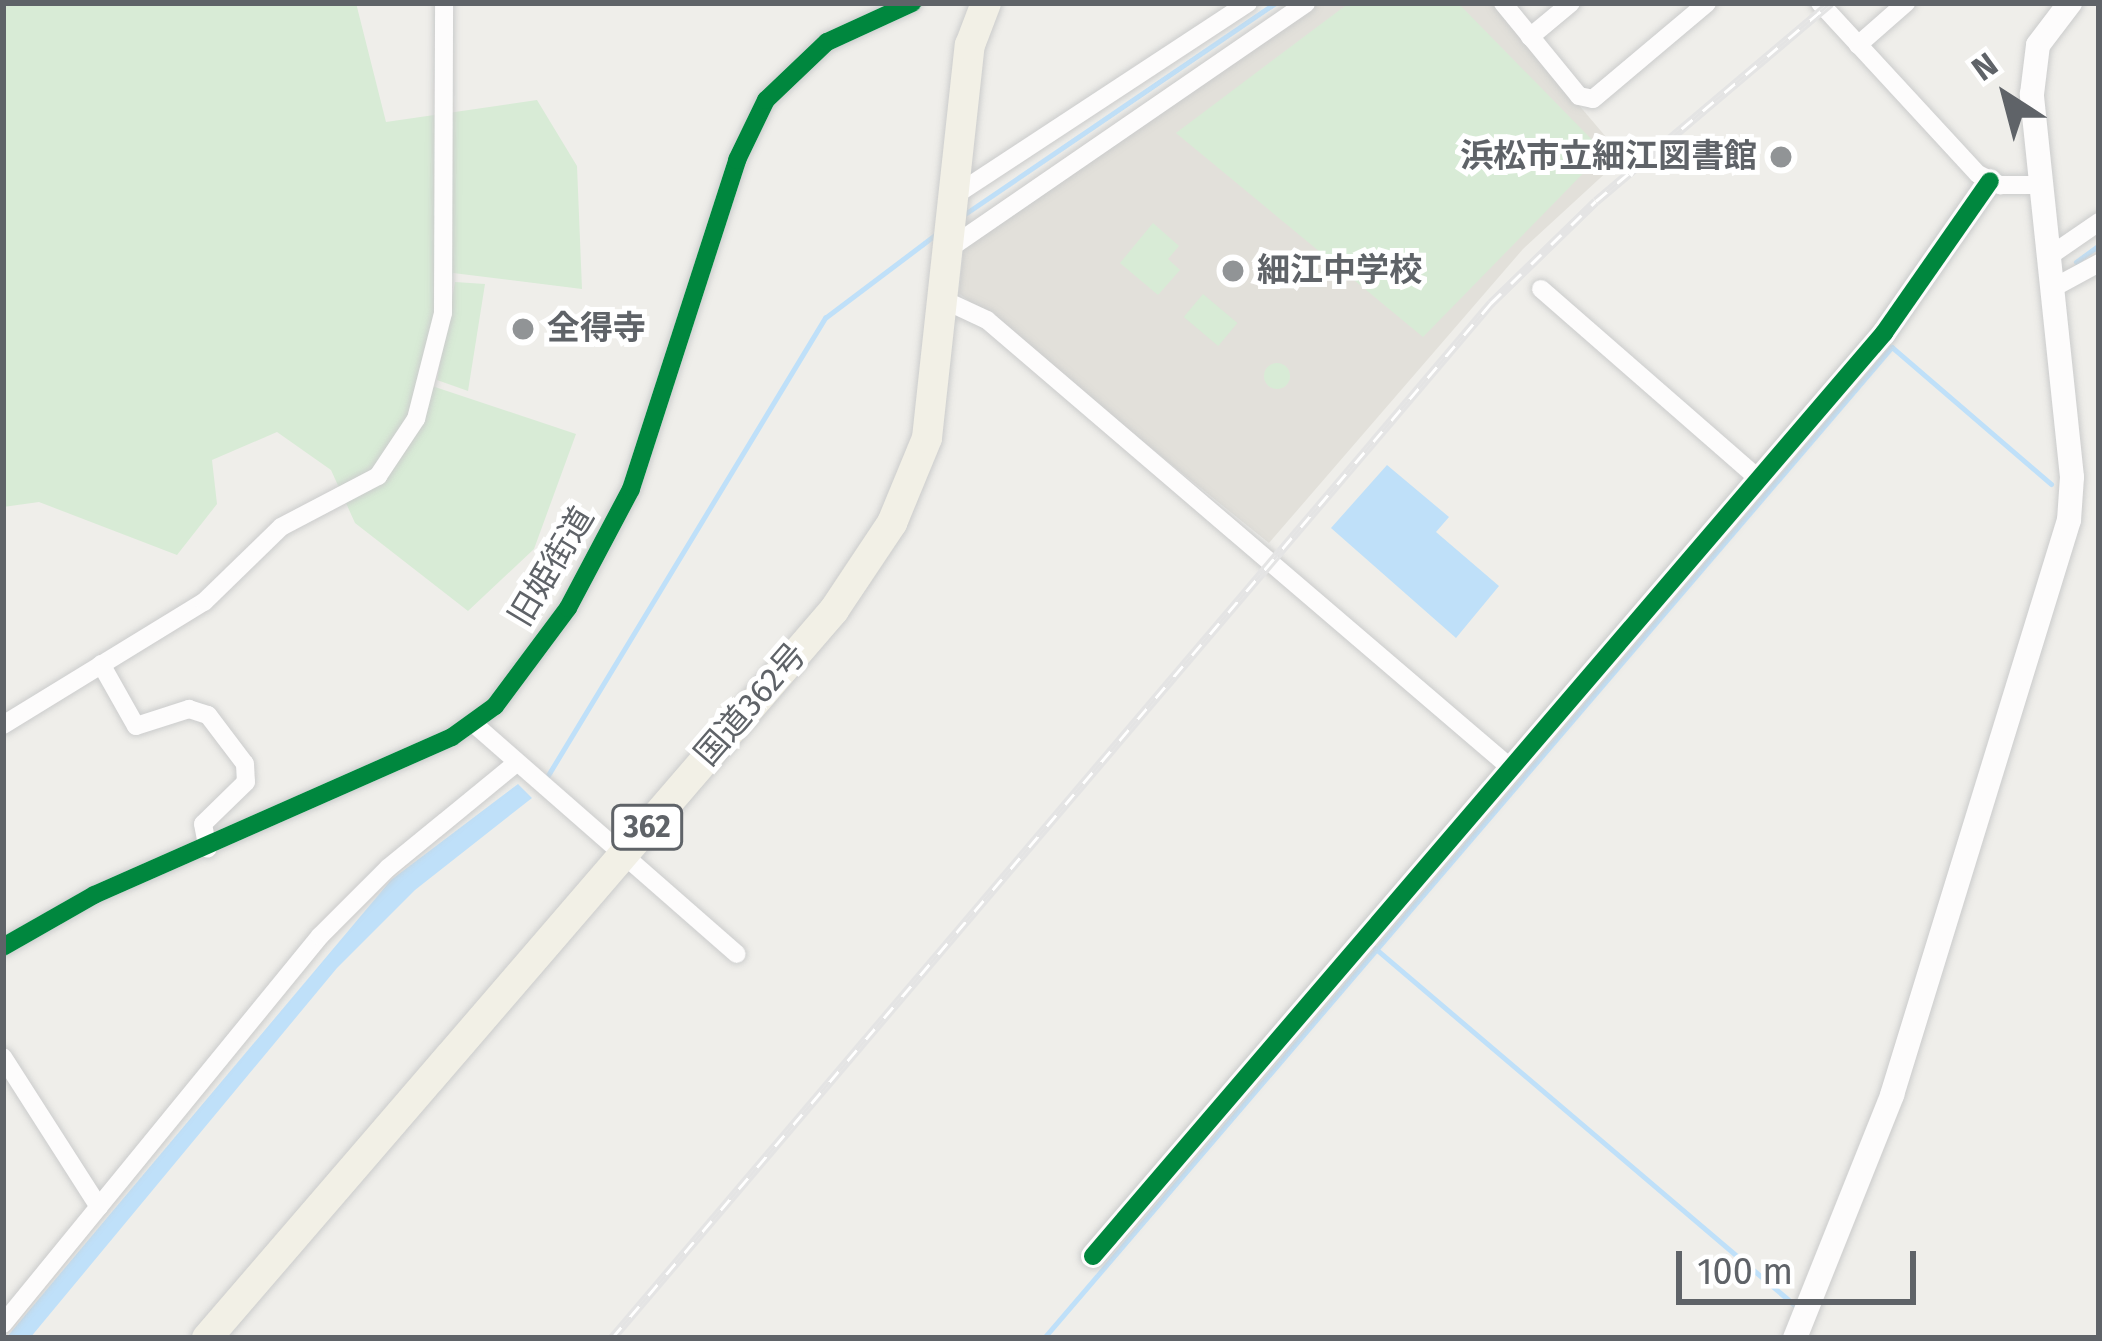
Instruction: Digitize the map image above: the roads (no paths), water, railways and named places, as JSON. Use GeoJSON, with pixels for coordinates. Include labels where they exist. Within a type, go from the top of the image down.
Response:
{"type":"FeatureCollection","features":[{"type":"Feature","properties":{"kind":"highway","name":"国道362号"},"geometry":{"type":"LineString","coordinates":[[207,1338],[833,610],[892,523],[927,438],[946,301],[970,45],[986,3]]}},
{"type":"Feature","properties":{"kind":"street"},"geometry":{"type":"LineString","coordinates":[[3,725],[204,602],[281,527],[378,476],[416,419],[443,313],[444,3]]}},
{"type":"Feature","properties":{"kind":"street","name":"旧姫街道"},"geometry":{"type":"LineString","coordinates":[[3,947],[94,895],[208,849],[473,724],[505,696],[568,608],[631,490],[737,160],[766,100],[827,42],[912,3]]}},
{"type":"Feature","properties":{"kind":"street"},"geometry":{"type":"LineString","coordinates":[[954,196],[1248,3]]}},
{"type":"Feature","properties":{"kind":"street"},"geometry":{"type":"LineString","coordinates":[[950,248],[1306,3]]}},
{"type":"Feature","properties":{"kind":"street"},"geometry":{"type":"LineString","coordinates":[[1503,3],[1579,96],[1593,99],[1707,3]]}},
{"type":"Feature","properties":{"kind":"street"},"geometry":{"type":"LineString","coordinates":[[1530,38],[1571,3]]}},
{"type":"Feature","properties":{"kind":"street"},"geometry":{"type":"LineString","coordinates":[[1820,3],[1990,181],[2041,185]]}},
{"type":"Feature","properties":{"kind":"street"},"geometry":{"type":"LineString","coordinates":[[1858,45],[1906,3]]}},
{"type":"Feature","properties":{"kind":"street"},"geometry":{"type":"LineString","coordinates":[[1795,1338],[1892,1095],[2065,534],[2072,477],[2033,69],[2043,35],[2070,3]]}},
{"type":"Feature","properties":{"kind":"street"},"geometry":{"type":"LineString","coordinates":[[1093,1256],[1906,306],[1990,181]]}},
{"type":"Feature","properties":{"kind":"street"},"geometry":{"type":"LineString","coordinates":[[2048,257],[2099,222]]}},
{"type":"Feature","properties":{"kind":"street"},"geometry":{"type":"LineString","coordinates":[[2051,289],[2099,263]]}},
{"type":"Feature","properties":{"kind":"street"},"geometry":{"type":"LineString","coordinates":[[1541,289],[1759,479]]}},
{"type":"Feature","properties":{"kind":"street"},"geometry":{"type":"LineString","coordinates":[[946,301],[987,320],[1512,769]]}},
{"type":"Feature","properties":{"kind":"street"},"geometry":{"type":"LineString","coordinates":[[101,664],[136,726],[189,709],[208,715],[245,764],[246,782],[203,824],[208,849]]}},
{"type":"Feature","properties":{"kind":"street"},"geometry":{"type":"LineString","coordinates":[[473,724],[737,954]]}},
{"type":"Feature","properties":{"kind":"street"},"geometry":{"type":"LineString","coordinates":[[3,1324],[320,936],[388,868],[518,766]]}},
{"type":"Feature","properties":{"kind":"street"},"geometry":{"type":"LineString","coordinates":[[3,1057],[99,1207]]}},
{"type":"Feature","properties":{"kind":"water"},"geometry":{"type":"Polygon","coordinates":[[[1387,465],[1449,517],[1436,532],[1499,586],[1456,638],[1331,528],[1387,465]]]}},
{"type":"Feature","properties":{"kind":"water"},"geometry":{"type":"Polygon","coordinates":[[[518,784],[532,798],[415,890],[337,968],[30,1338],[6,1338],[391,880],[518,784]]]}},
{"type":"Feature","properties":{"kind":"waterway"},"geometry":{"type":"LineString","coordinates":[[962,216],[1275,3]]}},
{"type":"Feature","properties":{"kind":"waterway"},"geometry":{"type":"LineString","coordinates":[[547,777],[825,318],[938,233]]}},
{"type":"Feature","properties":{"kind":"waterway"},"geometry":{"type":"LineString","coordinates":[[2076,262],[2099,245]]}},
{"type":"Feature","properties":{"kind":"waterway"},"geometry":{"type":"LineString","coordinates":[[1044,1338],[1892,347],[2051,484]]}},
{"type":"Feature","properties":{"kind":"waterway"},"geometry":{"type":"LineString","coordinates":[[1375,948],[1796,1306]]}},
{"type":"Feature","properties":{"kind":"railway"},"geometry":{"type":"LineString","coordinates":[[612,1338],[1491,303],[1596,201],[1830,3]]}},
{"type":"Feature","properties":{"kind":"place","name":"浜松市立細江図書館"},"geometry":{"type":"Point","coordinates":[1781,157]}},
{"type":"Feature","properties":{"kind":"place","name":"細江中学校"},"geometry":{"type":"Point","coordinates":[1233,271]}},
{"type":"Feature","properties":{"kind":"place","name":"全得寺"},"geometry":{"type":"Point","coordinates":[523,329]}}]}
